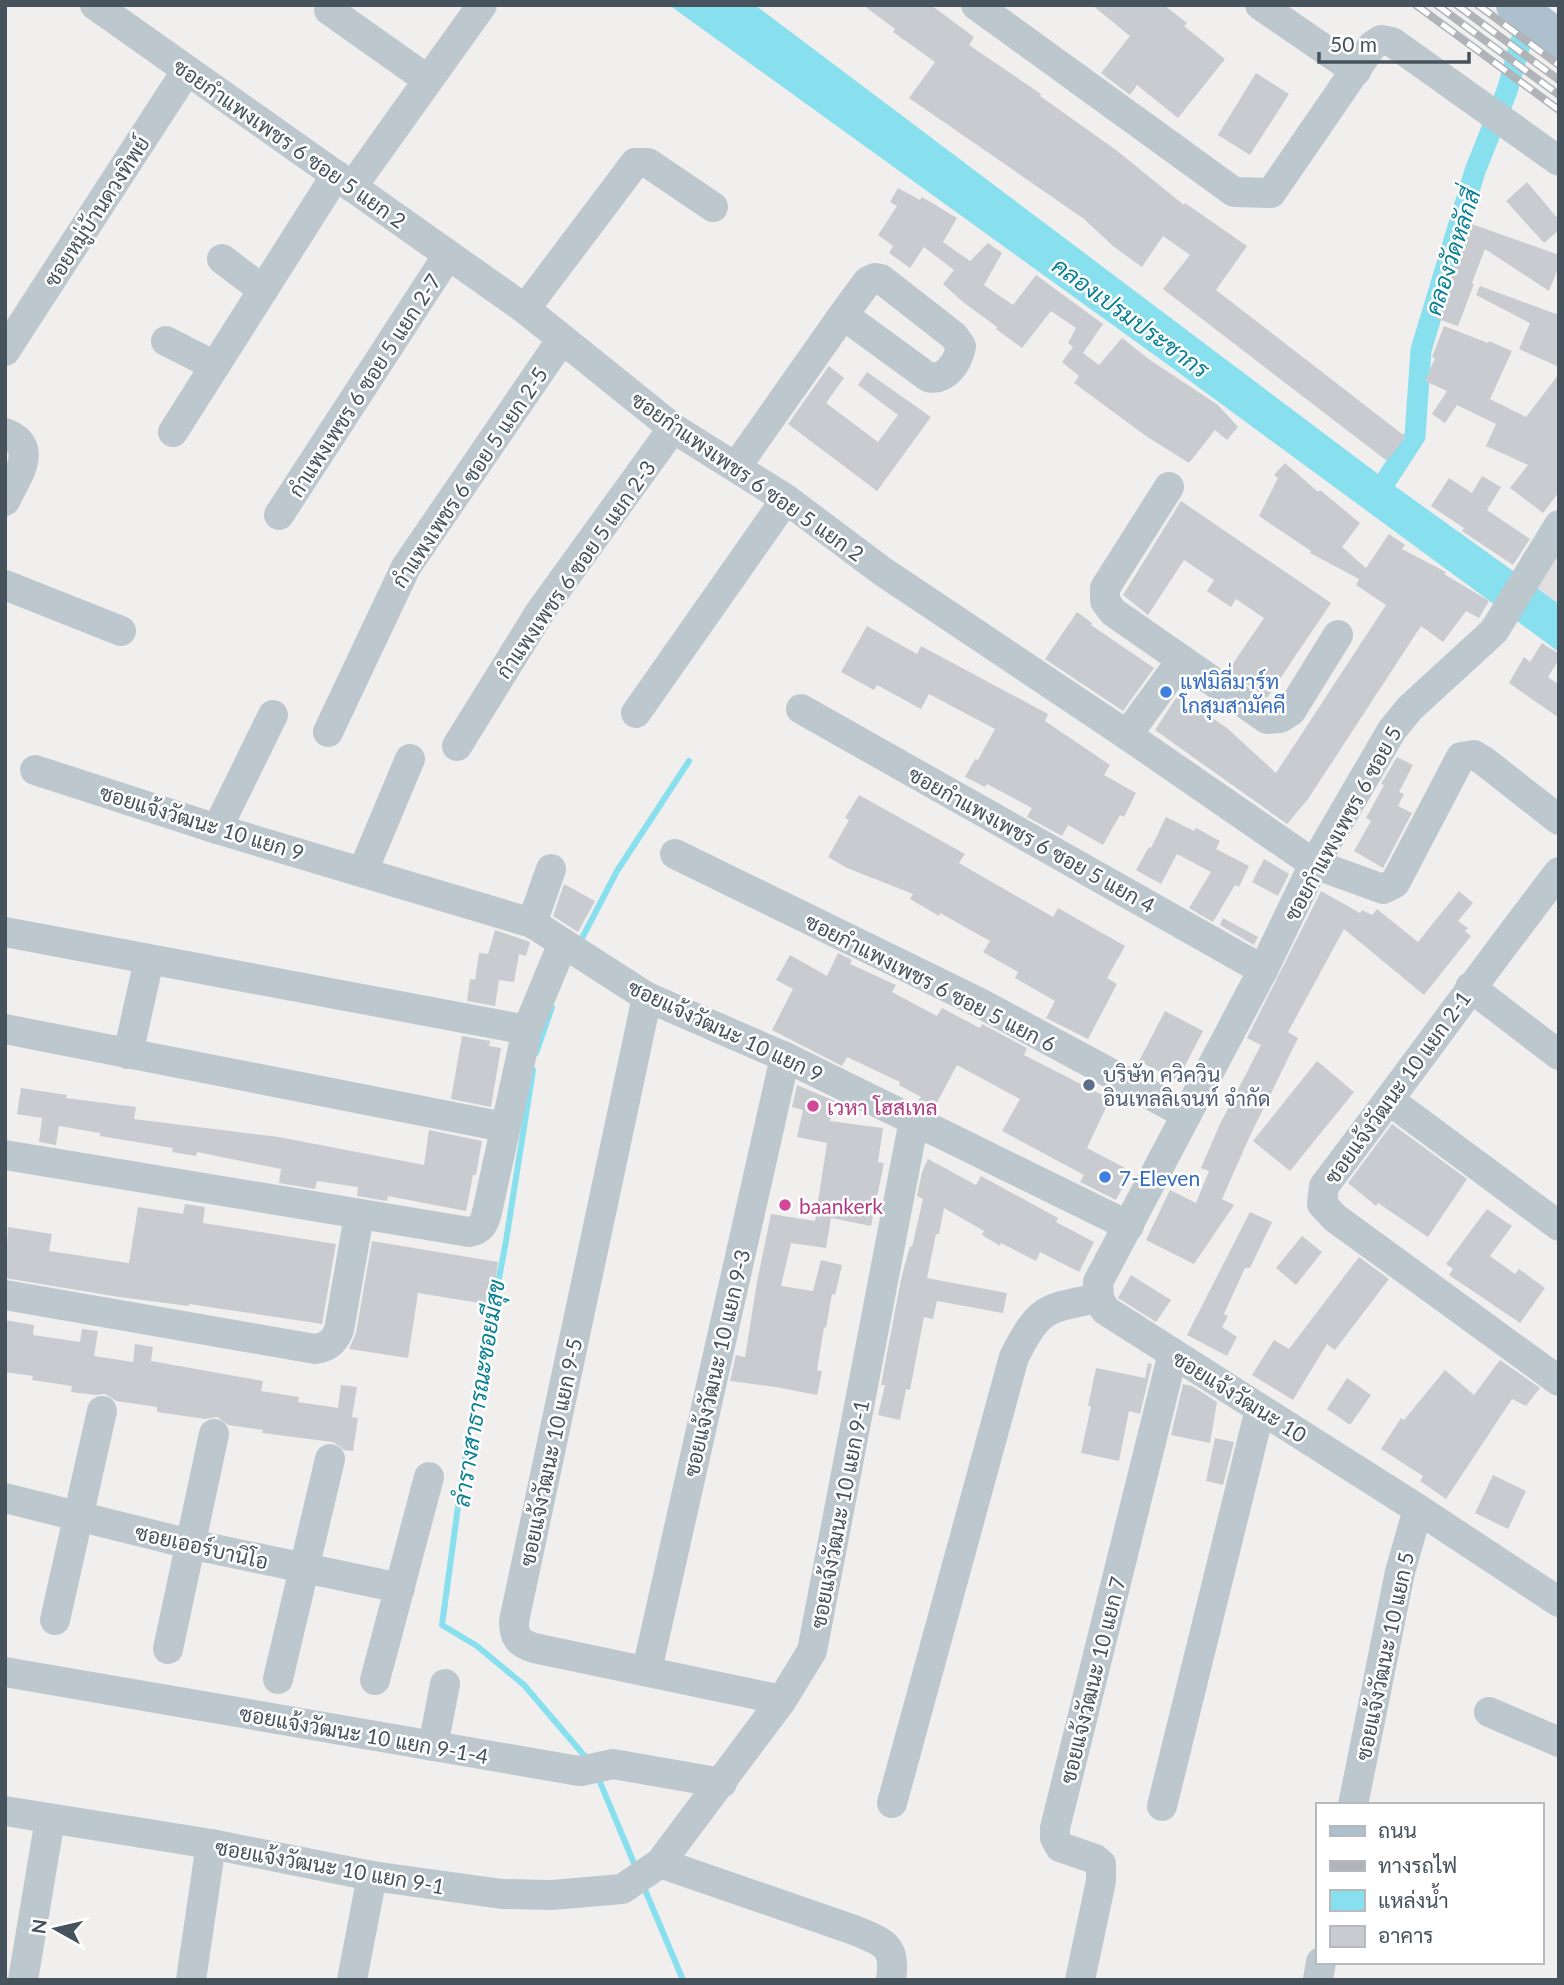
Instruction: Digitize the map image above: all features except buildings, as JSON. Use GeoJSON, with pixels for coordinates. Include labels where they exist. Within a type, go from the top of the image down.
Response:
{"type":"FeatureCollection","features":[{"type":"Feature","properties":{"kind":"main road"},"geometry":{"type":"LineString","coordinates":[[1515,5],[1553,36]]}},
{"type":"Feature","properties":{"kind":"street","name":"ซอยกำแพงเพชร 6 ซอย 5 แยก 2"},"geometry":{"type":"LineString","coordinates":[[95,5],[130,15],[187,70],[525,309],[673,428],[786,499],[882,571],[1314,864],[1383,889],[1395,883],[1461,757],[1474,755],[1484,761],[1559,820]]}},
{"type":"Feature","properties":{"kind":"street"},"geometry":{"type":"LineString","coordinates":[[976,5],[1234,192],[1271,193],[1376,41],[1392,42],[1559,161]]}},
{"type":"Feature","properties":{"kind":"street"},"geometry":{"type":"LineString","coordinates":[[1260,5],[1356,71]]}},
{"type":"Feature","properties":{"kind":"street"},"geometry":{"type":"LineString","coordinates":[[329,10],[428,80]]}},
{"type":"Feature","properties":{"kind":"street"},"geometry":{"type":"LineString","coordinates":[[173,432],[263,290],[344,181],[428,80],[467,11]]}},
{"type":"Feature","properties":{"kind":"street","name":"ซอยหมู่บ้านดวงทิพย์"},"geometry":{"type":"LineString","coordinates":[[5,351],[187,70]]}},
{"type":"Feature","properties":{"kind":"street"},"geometry":{"type":"LineString","coordinates":[[525,309],[635,163],[648,163],[713,207]]}},
{"type":"Feature","properties":{"kind":"street","name":"กำแพงเพชร 6 ซอย 5 แยก 2-7"},"geometry":{"type":"LineString","coordinates":[[279,515],[448,255]]}},
{"type":"Feature","properties":{"kind":"street"},"geometry":{"type":"LineString","coordinates":[[222,259],[263,290]]}},
{"type":"Feature","properties":{"kind":"street"},"geometry":{"type":"LineString","coordinates":[[736,467],[843,315]]}},
{"type":"Feature","properties":{"kind":"street","name":"กำแพงเพชร 6 ซอย 5 แยก 2-5"},"geometry":{"type":"LineString","coordinates":[[328,732],[405,567],[562,339]]}},
{"type":"Feature","properties":{"kind":"street"},"geometry":{"type":"LineString","coordinates":[[166,341],[215,366]]}},
{"type":"Feature","properties":{"kind":"street","name":"กำแพงเพชร 6 ซอย 5 แยก 2-3"},"geometry":{"type":"LineString","coordinates":[[457,746],[540,612],[673,428]]}},
{"type":"Feature","properties":{"kind":"street"},"geometry":{"type":"LineString","coordinates":[[5,433],[21,442],[25,450],[24,460],[5,501]]}},
{"type":"Feature","properties":{"kind":"street"},"geometry":{"type":"LineString","coordinates":[[1169,487],[1105,588],[1105,601],[1113,612],[1267,719],[1280,718],[1290,711],[1338,635]]}},
{"type":"Feature","properties":{"kind":"street"},"geometry":{"type":"LineString","coordinates":[[636,713],[786,499]]}},
{"type":"Feature","properties":{"kind":"street","name":"ซอยกำแพงเพชร 6 ซอย 5"},"geometry":{"type":"LineString","coordinates":[[1186,1114],[1263,970],[1314,864],[1392,730],[1410,708],[1494,631],[1559,525]]}},
{"type":"Feature","properties":{"kind":"street"},"geometry":{"type":"LineString","coordinates":[[5,585],[121,631]]}},
{"type":"Feature","properties":{"kind":"street"},"geometry":{"type":"LineString","coordinates":[[1127,735],[1181,661]]}},
{"type":"Feature","properties":{"kind":"street","name":"ซอยกำแพงเพชร 6 ซอย 5 แยก 4"},"geometry":{"type":"LineString","coordinates":[[802,709],[1263,970]]}},
{"type":"Feature","properties":{"kind":"street"},"geometry":{"type":"LineString","coordinates":[[217,829],[273,715]]}},
{"type":"Feature","properties":{"kind":"street"},"geometry":{"type":"LineString","coordinates":[[363,872],[410,759]]}},
{"type":"Feature","properties":{"kind":"street","name":"ซอยแจ้งวัฒนะ 10 แยก 9"},"geometry":{"type":"LineString","coordinates":[[35,770],[217,829],[533,923],[648,997],[785,1056],[1129,1226]]}},
{"type":"Feature","properties":{"kind":"street","name":"ซอยกำแพงเพชร 6 ซอย 5 แยก 6"},"geometry":{"type":"LineString","coordinates":[[675,854],[979,1003],[1186,1114]]}},
{"type":"Feature","properties":{"kind":"street"},"geometry":{"type":"LineString","coordinates":[[533,923],[551,869]]}},
{"type":"Feature","properties":{"kind":"street","name":"ซอยแจ้งวัฒนะ 10 แยก 2-1"},"geometry":{"type":"LineString","coordinates":[[1559,872],[1470,987],[1324,1186],[1322,1204],[1335,1217],[1559,1381]]}},
{"type":"Feature","properties":{"kind":"street"},"geometry":{"type":"LineString","coordinates":[[5,932],[527,1030]]}},
{"type":"Feature","properties":{"kind":"street"},"geometry":{"type":"LineString","coordinates":[[5,1155],[359,1216],[469,1233],[475,1231],[485,1222],[527,1030],[571,949]]}},
{"type":"Feature","properties":{"kind":"street"},"geometry":{"type":"LineString","coordinates":[[128,1054],[149,960]]}},
{"type":"Feature","properties":{"kind":"street"},"geometry":{"type":"LineString","coordinates":[[1470,987],[1559,1055]]}},
{"type":"Feature","properties":{"kind":"street","name":"ซอยแจ้งวัฒนะ 10 แยก 9-5"},"geometry":{"type":"LineString","coordinates":[[648,997],[514,1631],[517,1640],[522,1644],[782,1700]]}},
{"type":"Feature","properties":{"kind":"street"},"geometry":{"type":"LineString","coordinates":[[5,1029],[504,1127]]}},
{"type":"Feature","properties":{"kind":"street","name":"ซอยแจ้งวัฒนะ 10 แยก 9-3"},"geometry":{"type":"LineString","coordinates":[[647,1670],[785,1056]]}},
{"type":"Feature","properties":{"kind":"street"},"geometry":{"type":"LineString","coordinates":[[1389,1100],[1559,1226]]}},
{"type":"Feature","properties":{"kind":"street"},"geometry":{"type":"LineString","coordinates":[[892,1803],[1014,1357],[1039,1315],[1058,1306],[1099,1298],[1098,1282],[1186,1114]]}},
{"type":"Feature","properties":{"kind":"street","name":"ซอยแจ้งวัฒนะ 10 แยก 9-1"},"geometry":{"type":"LineString","coordinates":[[5,1811],[211,1844],[372,1876],[502,1894],[552,1895],[622,1889],[656,1866],[722,1783],[782,1700],[812,1651],[914,1120]]}},
{"type":"Feature","properties":{"kind":"street"},"geometry":{"type":"LineString","coordinates":[[5,1295],[315,1349],[323,1348],[330,1344],[339,1330],[359,1216]]}},
{"type":"Feature","properties":{"kind":"street","name":"ซอยแจ้งวัฒนะ 10"},"geometry":{"type":"LineString","coordinates":[[1099,1298],[1105,1310],[1559,1602]]}},
{"type":"Feature","properties":{"kind":"street","name":"ซอยแจ้งวัฒนะ 10 แยก 7"},"geometry":{"type":"LineString","coordinates":[[1080,1980],[1101,1881],[1101,1864],[1096,1859],[1060,1847],[1055,1838],[1055,1828],[1173,1353]]}},
{"type":"Feature","properties":{"kind":"street"},"geometry":{"type":"LineString","coordinates":[[1163,1806],[1260,1409]]}},
{"type":"Feature","properties":{"kind":"street"},"geometry":{"type":"LineString","coordinates":[[55,1620],[103,1411]]}},
{"type":"Feature","properties":{"kind":"street"},"geometry":{"type":"LineString","coordinates":[[168,1649],[214,1434]]}},
{"type":"Feature","properties":{"kind":"street"},"geometry":{"type":"LineString","coordinates":[[278,1679],[330,1459]]}},
{"type":"Feature","properties":{"kind":"street"},"geometry":{"type":"LineString","coordinates":[[375,1681],[429,1477]]}},
{"type":"Feature","properties":{"kind":"street","name":"ซอยเออร์บานิโอ"},"geometry":{"type":"LineString","coordinates":[[5,1498],[190,1544],[400,1588]]}},
{"type":"Feature","properties":{"kind":"street","name":"ซอยแจ้งวัฒนะ 10 แยก 5"},"geometry":{"type":"LineString","coordinates":[[1353,1803],[1401,1572],[1418,1509]]}},
{"type":"Feature","properties":{"kind":"street","name":"ซอยแจ้งวัฒนะ 10 แยก 9-1-4"},"geometry":{"type":"LineString","coordinates":[[5,1672],[433,1746],[593,1768],[625,1766],[722,1783]]}},
{"type":"Feature","properties":{"kind":"street"},"geometry":{"type":"LineString","coordinates":[[433,1746],[444,1684]]}},
{"type":"Feature","properties":{"kind":"street"},"geometry":{"type":"LineString","coordinates":[[1489,1712],[1559,1742]]}},
{"type":"Feature","properties":{"kind":"street"},"geometry":{"type":"LineString","coordinates":[[23,1980],[50,1819]]}},
{"type":"Feature","properties":{"kind":"street"},"geometry":{"type":"LineString","coordinates":[[191,1980],[211,1844]]}},
{"type":"Feature","properties":{"kind":"street"},"geometry":{"type":"LineString","coordinates":[[656,1866],[854,1930],[877,1940],[892,1956],[891,1980]]}},
{"type":"Feature","properties":{"kind":"street"},"geometry":{"type":"LineString","coordinates":[[352,1980],[372,1876]]}},
{"type":"Feature","properties":{"kind":"shaded area"},"geometry":{"type":"Polygon","coordinates":[[[1559,545],[1559,604],[1531,584],[1559,545]]]}},
{"type":"Feature","properties":{"kind":"water","name":"คลองเปรมประชากร"},"geometry":{"type":"Polygon","coordinates":[[[669,5],[755,5],[1378,474],[1559,604],[1559,652],[1171,367],[669,5]]]}},
{"type":"Feature","properties":{"kind":"waterway","name":"คลองวัดหลักสี่"},"geometry":{"type":"LineString","coordinates":[[1376,496],[1415,436],[1421,350],[1475,171],[1507,91],[1530,9]]}},
{"type":"Feature","properties":{"kind":"waterway","name":"ลำรางสาธารณะซอยมีสุข"},"geometry":{"type":"LineString","coordinates":[[580,942],[617,871],[689,761]]}},
{"type":"Feature","properties":{"kind":"waterway","name":"ลำรางสาธารณะซอยมีสุข"},"geometry":{"type":"LineString","coordinates":[[536,1053],[552,1007]]}},
{"type":"Feature","properties":{"kind":"waterway","name":"ลำรางสาธารณะซอยมีสุข"},"geometry":{"type":"LineString","coordinates":[[533,1070],[506,1241],[463,1470],[442,1625],[477,1646],[524,1685],[588,1760]]}},
{"type":"Feature","properties":{"kind":"waterway","name":"ลำรางสาธารณะซอยมีสุข"},"geometry":{"type":"LineString","coordinates":[[597,1775],[636,1868]]}},
{"type":"Feature","properties":{"kind":"waterway","name":"ลำรางสาธารณะซอยมีสุข"},"geometry":{"type":"LineString","coordinates":[[643,1885],[683,1980]]}},
{"type":"Feature","properties":{"kind":"railway"},"geometry":{"type":"LineString","coordinates":[[1416,5],[1559,110]]}},
{"type":"Feature","properties":{"kind":"railway"},"geometry":{"type":"LineString","coordinates":[[1437,5],[1559,95]]}},
{"type":"Feature","properties":{"kind":"railway"},"geometry":{"type":"LineString","coordinates":[[1457,5],[1559,80]]}},
{"type":"Feature","properties":{"kind":"railway"},"geometry":{"type":"LineString","coordinates":[[1478,5],[1559,65]]}},
{"type":"Feature","properties":{"kind":"place","name":"แฟมิลี่มาร์ท โกสุมสามัคคี"},"geometry":{"type":"Point","coordinates":[1166,692]}},
{"type":"Feature","properties":{"kind":"place","name":"บริษัท ควิควิน อินเทลลิเจนท์ จำกัด"},"geometry":{"type":"Point","coordinates":[1089,1085]}},
{"type":"Feature","properties":{"kind":"place","name":"เวหา โฮสเทล"},"geometry":{"type":"Point","coordinates":[813,1106]}},
{"type":"Feature","properties":{"kind":"place","name":"7-Eleven"},"geometry":{"type":"Point","coordinates":[1105,1177]}},
{"type":"Feature","properties":{"kind":"place","name":"baankerk"},"geometry":{"type":"Point","coordinates":[785,1205]}}]}
